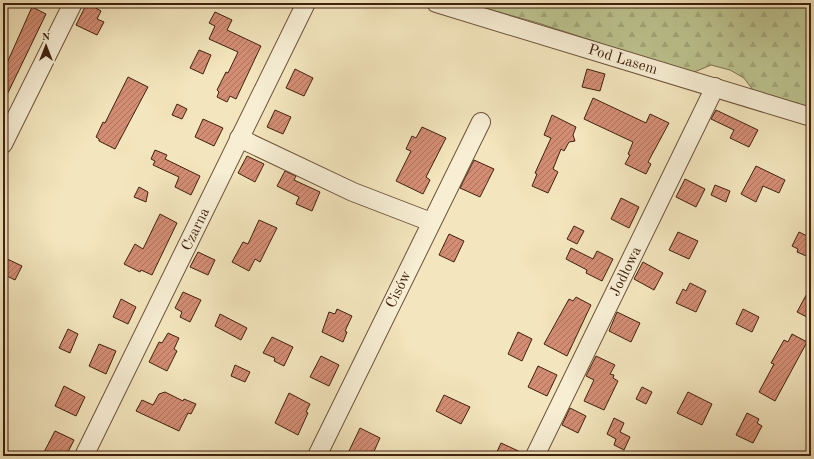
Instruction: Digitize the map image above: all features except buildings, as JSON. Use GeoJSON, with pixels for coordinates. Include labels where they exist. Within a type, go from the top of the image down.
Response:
{"type":"FeatureCollection","features":[{"type":"Feature","properties":{"kind":"street"},"geometry":{"type":"LineString","coordinates":[[3,144],[73,3]]}},
{"type":"Feature","properties":{"kind":"street","name":"Czarna"},"geometry":{"type":"LineString","coordinates":[[84,456],[306,3]]}},
{"type":"Feature","properties":{"kind":"street","name":"Pod Lasem"},"geometry":{"type":"LineString","coordinates":[[436,3],[811,117]]}},
{"type":"Feature","properties":{"kind":"street","name":"Jodłowa"},"geometry":{"type":"LineString","coordinates":[[535,456],[715,87]]}},
{"type":"Feature","properties":{"kind":"street","name":"Cisów"},"geometry":{"type":"LineString","coordinates":[[317,456],[481,122]]}},
{"type":"Feature","properties":{"kind":"street"},"geometry":{"type":"LineString","coordinates":[[239,138],[354,192],[431,222]]}},
{"type":"Feature","properties":{"kind":"green space"},"geometry":{"type":"Polygon","coordinates":[[[467,3],[811,3],[811,108],[753,90],[744,78],[730,70],[711,65],[692,73],[538,23],[467,3]]]}}]}
